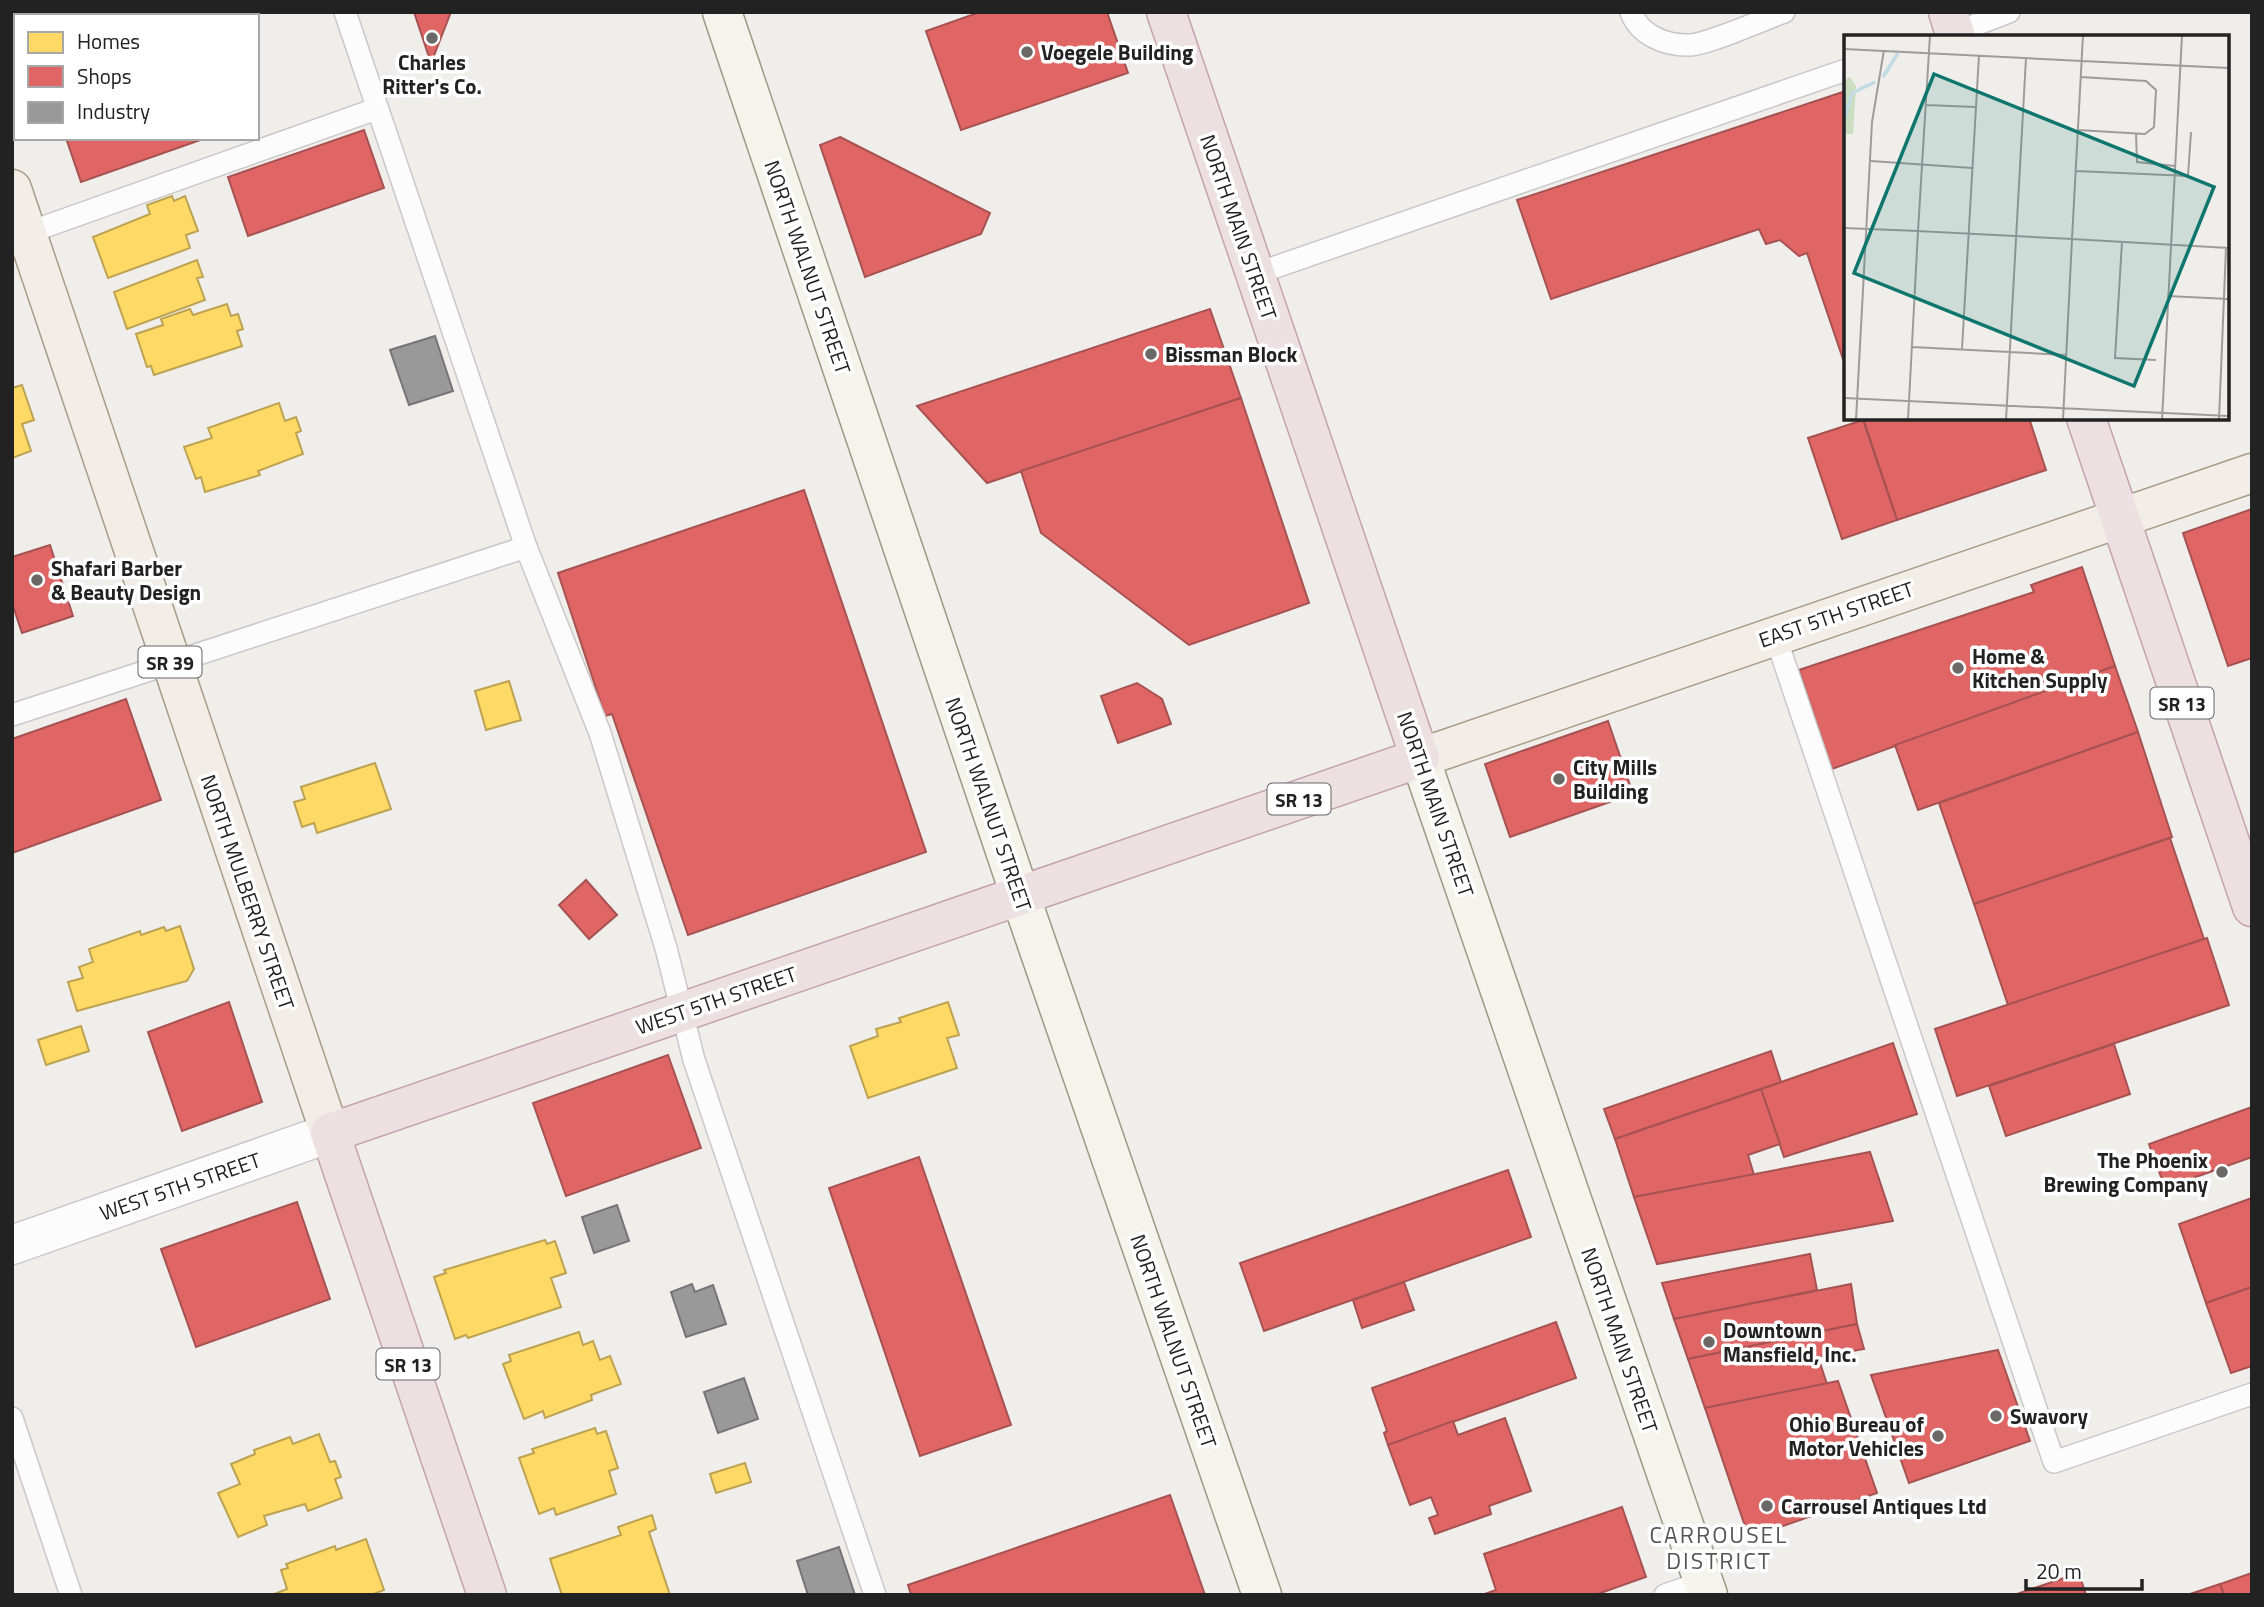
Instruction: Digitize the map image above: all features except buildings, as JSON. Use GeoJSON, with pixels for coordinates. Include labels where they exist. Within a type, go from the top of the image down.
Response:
{"type":"FeatureCollection","features":[{"type":"Feature","properties":{"kind":"highway","name":"NORTH MAIN STREET"},"geometry":{"type":"LineString","coordinates":[[1166,12],[1420,758]]}},
{"type":"Feature","properties":{"kind":"highway","name":"SR 13"},"geometry":{"type":"LineString","coordinates":[[2087,420],[2250,895]]}},
{"type":"Feature","properties":{"kind":"highway","name":"WEST 5TH STREET"},"geometry":{"type":"LineString","coordinates":[[330,1133],[1420,758]]}},
{"type":"Feature","properties":{"kind":"highway","name":"NORTH MULBERRY STREET"},"geometry":{"type":"LineString","coordinates":[[330,1133],[487,1595]]}},
{"type":"Feature","properties":{"kind":"main road","name":"NORTH MULBERRY STREET"},"geometry":{"type":"LineString","coordinates":[[12,189],[330,1133]]}},
{"type":"Feature","properties":{"kind":"main road","name":"EAST 5TH STREET"},"geometry":{"type":"LineString","coordinates":[[1420,758],[2252,473]]}},
{"type":"Feature","properties":{"kind":"street","name":"NORTH WALNUT STREET"},"geometry":{"type":"LineString","coordinates":[[722,12],[1020,895],[1262,1595]]}},
{"type":"Feature","properties":{"kind":"street","name":"NORTH MAIN STREET"},"geometry":{"type":"LineString","coordinates":[[1420,758],[1706,1588]]}},
{"type":"Feature","properties":{"kind":"street","name":"WEST 5TH STREET"},"geometry":{"type":"LineString","coordinates":[[12,1245],[330,1133]]}},
{"type":"Feature","properties":{"kind":"lane"},"geometry":{"type":"LineString","coordinates":[[345,12],[526,547],[600,733],[694,1060],[875,1595]]}},
{"type":"Feature","properties":{"kind":"lane"},"geometry":{"type":"LineString","coordinates":[[1631,12],[1634,22],[1654,39],[1690,45],[1784,12]]}},
{"type":"Feature","properties":{"kind":"lane"},"geometry":{"type":"LineString","coordinates":[[1951,30],[2010,12]]}},
{"type":"Feature","properties":{"kind":"lane"},"geometry":{"type":"LineString","coordinates":[[1255,274],[1844,71]]}},
{"type":"Feature","properties":{"kind":"lane"},"geometry":{"type":"LineString","coordinates":[[27,233],[376,109]]}},
{"type":"Feature","properties":{"kind":"lane"},"geometry":{"type":"LineString","coordinates":[[12,715],[526,547]]}},
{"type":"Feature","properties":{"kind":"lane"},"geometry":{"type":"LineString","coordinates":[[1775,635],[2054,1462],[2252,1394]]}},
{"type":"Feature","properties":{"kind":"lane"},"geometry":{"type":"LineString","coordinates":[[12,1418],[71,1595]]}},
{"type":"Feature","properties":{"kind":"lane"},"geometry":{"type":"LineString","coordinates":[[1665,1595],[1706,1588]]}},
{"type":"Feature","properties":{"kind":"place","name":"Charles Ritter's Co."},"geometry":{"type":"Point","coordinates":[432,38]}},
{"type":"Feature","properties":{"kind":"place","name":"Voegele Building"},"geometry":{"type":"Point","coordinates":[1027,52]}},
{"type":"Feature","properties":{"kind":"place","name":"Bissman Block"},"geometry":{"type":"Point","coordinates":[1151,354]}},
{"type":"Feature","properties":{"kind":"place","name":"Shafari Barber & Beauty Design"},"geometry":{"type":"Point","coordinates":[37,580]}},
{"type":"Feature","properties":{"kind":"place","name":"Home & Kitchen Supply"},"geometry":{"type":"Point","coordinates":[1958,668]}},
{"type":"Feature","properties":{"kind":"place","name":"City Mills Building"},"geometry":{"type":"Point","coordinates":[1559,779]}},
{"type":"Feature","properties":{"kind":"place","name":"The Phoenix Brewing Company"},"geometry":{"type":"Point","coordinates":[2222,1172]}},
{"type":"Feature","properties":{"kind":"place","name":"Downtown Mansfield, Inc."},"geometry":{"type":"Point","coordinates":[1709,1342]}},
{"type":"Feature","properties":{"kind":"place","name":"Swavory"},"geometry":{"type":"Point","coordinates":[1996,1416]}},
{"type":"Feature","properties":{"kind":"place","name":"Ohio Bureau of Motor Vehicles"},"geometry":{"type":"Point","coordinates":[1938,1436]}},
{"type":"Feature","properties":{"kind":"place","name":"Carrousel Antiques Ltd"},"geometry":{"type":"Point","coordinates":[1767,1506]}},
{"type":"Feature","properties":{"kind":"district","name":"CARROUSEL DISTRICT"},"geometry":{"type":"Point","coordinates":[1719,1547]}}]}
